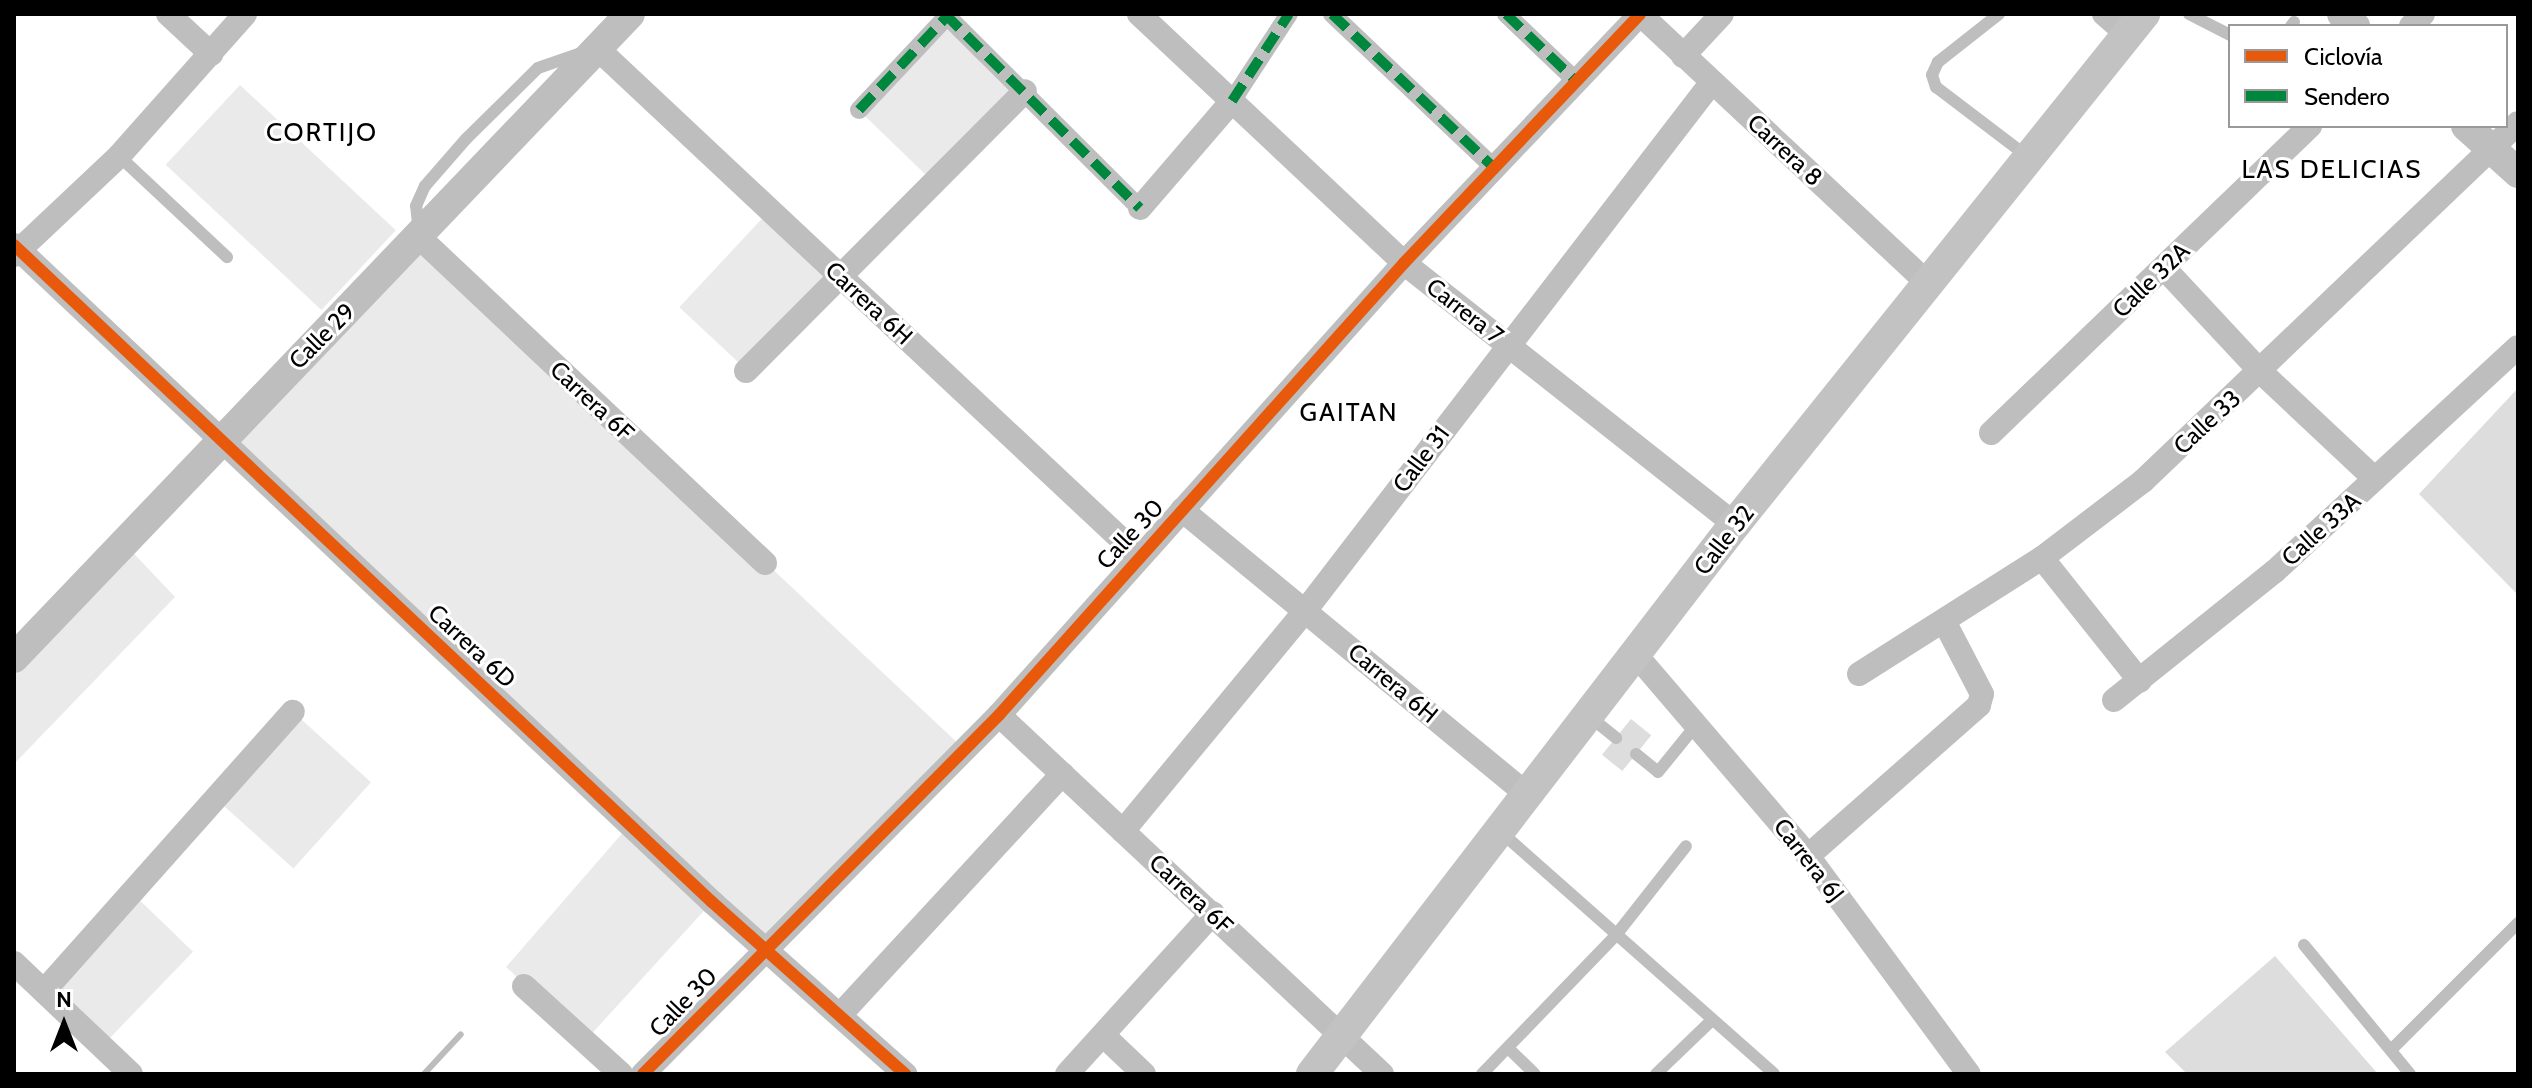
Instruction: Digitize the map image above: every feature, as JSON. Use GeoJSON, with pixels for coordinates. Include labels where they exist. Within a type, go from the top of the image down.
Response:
{"type":"FeatureCollection","features":[{"type":"Feature","properties":{"kind":"main road","name":"Calle 32"},"geometry":{"type":"LineString","coordinates":[[1312,1074],[1344,1038],[1502,833],[1735,524],[1930,285],[2125,21]]}},
{"type":"Feature","properties":{"kind":"street"},"geometry":{"type":"LineString","coordinates":[[168,14],[211,54]]}},
{"type":"Feature","properties":{"kind":"street"},"geometry":{"type":"LineString","coordinates":[[16,250],[119,156],[245,14]]}},
{"type":"Feature","properties":{"kind":"street","name":"Calle 29"},"geometry":{"type":"LineString","coordinates":[[14,658],[219,439],[420,238],[630,14]]}},
{"type":"Feature","properties":{"kind":"street","name":"Carrera 7"},"geometry":{"type":"LineString","coordinates":[[1139,14],[1404,263],[1735,524]]}},
{"type":"Feature","properties":{"kind":"street"},"geometry":{"type":"LineString","coordinates":[[859,110],[947,15],[1140,208],[1244,112],[1289,14]]}},
{"type":"Feature","properties":{"kind":"street"},"geometry":{"type":"LineString","coordinates":[[1332,14],[1493,167]]}},
{"type":"Feature","properties":{"kind":"street"},"geometry":{"type":"LineString","coordinates":[[1506,14],[1576,81]]}},
{"type":"Feature","properties":{"kind":"street","name":"Calle 30"},"geometry":{"type":"LineString","coordinates":[[643,1074],[999,715],[1404,263],[1640,14]]}},
{"type":"Feature","properties":{"kind":"street","name":"Carrera 8"},"geometry":{"type":"LineString","coordinates":[[1640,14],[1930,285]]}},
{"type":"Feature","properties":{"kind":"street"},"geometry":{"type":"LineString","coordinates":[[1683,56],[1722,14]]}},
{"type":"Feature","properties":{"kind":"street","name":"Carrera 6H"},"geometry":{"type":"LineString","coordinates":[[599,50],[1139,556]]}},
{"type":"Feature","properties":{"kind":"street","name":"Calle 31"},"geometry":{"type":"LineString","coordinates":[[1123,831],[1305,611],[1712,82]]}},
{"type":"Feature","properties":{"kind":"street"},"geometry":{"type":"LineString","coordinates":[[746,371],[1025,91]]}},
{"type":"Feature","properties":{"kind":"street","name":"Calle 33"},"geometry":{"type":"LineString","coordinates":[[1859,674],[1945,623],[2042,558],[2143,481],[2261,372],[2518,123]]}},
{"type":"Feature","properties":{"kind":"street","name":"Calle 32A"},"geometry":{"type":"LineString","coordinates":[[1991,433],[2308,128]]}},
{"type":"Feature","properties":{"kind":"street"},"geometry":{"type":"LineString","coordinates":[[2468,128],[2518,173]]}},
{"type":"Feature","properties":{"kind":"street","name":"Carrera 6F"},"geometry":{"type":"LineString","coordinates":[[420,238],[765,563]]}},
{"type":"Feature","properties":{"kind":"street","name":"Carrera 6D"},"geometry":{"type":"LineString","coordinates":[[16,250],[722,911],[905,1074]]}},
{"type":"Feature","properties":{"kind":"street"},"geometry":{"type":"LineString","coordinates":[[2164,268],[2261,372],[2375,479]]}},
{"type":"Feature","properties":{"kind":"street","name":"Calle 33A"},"geometry":{"type":"LineString","coordinates":[[2114,700],[2375,479],[2518,347]]}},
{"type":"Feature","properties":{"kind":"street","name":"Carrera 6H"},"geometry":{"type":"LineString","coordinates":[[1182,510],[1529,796]]}},
{"type":"Feature","properties":{"kind":"street"},"geometry":{"type":"LineString","coordinates":[[2042,558],[2140,681]]}},
{"type":"Feature","properties":{"kind":"street"},"geometry":{"type":"LineString","coordinates":[[1808,856],[1979,705],[1982,694],[1945,623]]}},
{"type":"Feature","properties":{"kind":"street","name":"Carrera 6J"},"geometry":{"type":"LineString","coordinates":[[1636,655],[1808,856],[1969,1074]]}},
{"type":"Feature","properties":{"kind":"street"},"geometry":{"type":"LineString","coordinates":[[44,991],[293,712]]}},
{"type":"Feature","properties":{"kind":"street","name":"Carrera 6F"},"geometry":{"type":"LineString","coordinates":[[999,715],[1382,1074]]}},
{"type":"Feature","properties":{"kind":"street"},"geometry":{"type":"LineString","coordinates":[[840,1015],[1062,774]]}},
{"type":"Feature","properties":{"kind":"street"},"geometry":{"type":"LineString","coordinates":[[1067,1074],[1213,913]]}},
{"type":"Feature","properties":{"kind":"street"},"geometry":{"type":"LineString","coordinates":[[14,963],[131,1074]]}},
{"type":"Feature","properties":{"kind":"street"},"geometry":{"type":"LineString","coordinates":[[524,986],[621,1074]]}},
{"type":"Feature","properties":{"kind":"street"},"geometry":{"type":"LineString","coordinates":[[1104,1036],[1144,1074]]}},
{"type":"Feature","properties":{"kind":"lane"},"geometry":{"type":"LineString","coordinates":[[1999,14],[1938,62],[1932,75],[1936,87],[2027,156]]}},
{"type":"Feature","properties":{"kind":"lane"},"geometry":{"type":"LineString","coordinates":[[2189,14],[2228,34]]}},
{"type":"Feature","properties":{"kind":"lane"},"geometry":{"type":"LineString","coordinates":[[119,156],[227,257]]}},
{"type":"Feature","properties":{"kind":"lane"},"geometry":{"type":"LineString","coordinates":[[1589,716],[1616,738]]}},
{"type":"Feature","properties":{"kind":"lane"},"geometry":{"type":"LineString","coordinates":[[1636,754],[1658,772],[1697,724]]}},
{"type":"Feature","properties":{"kind":"lane"},"geometry":{"type":"LineString","coordinates":[[1502,833],[1774,1074]]}},
{"type":"Feature","properties":{"kind":"lane"},"geometry":{"type":"LineString","coordinates":[[1482,1074],[1616,935],[1686,846]]}},
{"type":"Feature","properties":{"kind":"lane"},"geometry":{"type":"LineString","coordinates":[[2391,1050],[2518,923]]}},
{"type":"Feature","properties":{"kind":"lane"},"geometry":{"type":"LineString","coordinates":[[2304,945],[2410,1074]]}},
{"type":"Feature","properties":{"kind":"lane"},"geometry":{"type":"LineString","coordinates":[[1656,1074],[1712,1020]]}},
{"type":"Feature","properties":{"kind":"lane"},"geometry":{"type":"LineString","coordinates":[[1508,1048],[1535,1074]]}},
{"type":"Feature","properties":{"kind":"shaded area"},"geometry":{"type":"Polygon","coordinates":[[[947,16],[1025,91],[935,184],[857,109],[947,16]]]}},
{"type":"Feature","properties":{"kind":"shaded area"},"geometry":{"type":"Polygon","coordinates":[[[240,85],[396,230],[321,310],[166,165],[240,85]]]}},
{"type":"Feature","properties":{"kind":"shaded area"},"geometry":{"type":"Polygon","coordinates":[[[770,210],[842,277],[751,374],[679,307],[770,210]]]}},
{"type":"Feature","properties":{"kind":"shaded area"},"geometry":{"type":"Polygon","coordinates":[[[420,238],[963,748],[764,949],[712,902],[585,1041],[506,967],[632,822],[219,439],[420,238]]]}},
{"type":"Feature","properties":{"kind":"shaded area"},"geometry":{"type":"Polygon","coordinates":[[[122,541],[175,597],[14,764],[14,657],[122,541]]]}},
{"type":"Feature","properties":{"kind":"shaded area"},"geometry":{"type":"Polygon","coordinates":[[[293,712],[371,782],[293,868],[215,798],[293,712]]]}},
{"type":"Feature","properties":{"kind":"shaded area"},"geometry":{"type":"Polygon","coordinates":[[[129,890],[193,952],[101,1047],[37,986],[129,890]]]}},
{"type":"Feature","properties":{"kind":"building"},"geometry":{"type":"Polygon","coordinates":[[[2518,388],[2518,595],[2419,494],[2518,388]]]}},
{"type":"Feature","properties":{"kind":"building"},"geometry":{"type":"Polygon","coordinates":[[[1631,719],[1651,735],[1622,771],[1602,755],[1631,719]]]}},
{"type":"Feature","properties":{"kind":"building"},"geometry":{"type":"Polygon","coordinates":[[[2275,956],[2378,1074],[2187,1074],[2165,1052],[2275,956]]]}},
{"type":"Feature","properties":{"kind":"waterway"},"geometry":{"type":"LineString","coordinates":[[424,1074],[461,1034]]}},
{"type":"Feature","properties":{"kind":"marked path"},"geometry":{"type":"LineString","coordinates":[[945,14],[1140,208]]}},
{"type":"Feature","properties":{"kind":"marked path"},"geometry":{"type":"LineString","coordinates":[[859,110],[949,14]]}},
{"type":"Feature","properties":{"kind":"marked path"},"geometry":{"type":"LineString","coordinates":[[1232,101],[1289,14]]}},
{"type":"Feature","properties":{"kind":"marked path"},"geometry":{"type":"LineString","coordinates":[[1332,14],[1493,167]]}},
{"type":"Feature","properties":{"kind":"marked path"},"geometry":{"type":"LineString","coordinates":[[1506,14],[1576,81]]}},
{"type":"Feature","properties":{"kind":"cycle path"},"geometry":{"type":"LineString","coordinates":[[643,1074],[999,715],[1404,263],[1640,14]]}},
{"type":"Feature","properties":{"kind":"cycle path"},"geometry":{"type":"LineString","coordinates":[[14,245],[712,902],[905,1074]]}},
{"type":"Feature","properties":{"kind":"district","name":"CORTIJO"},"geometry":{"type":"Point","coordinates":[322,133]}},
{"type":"Feature","properties":{"kind":"district","name":"LAS DELICIAS"},"geometry":{"type":"Point","coordinates":[2332,170]}},
{"type":"Feature","properties":{"kind":"district","name":"GAITAN"},"geometry":{"type":"Point","coordinates":[1349,413]}}]}
